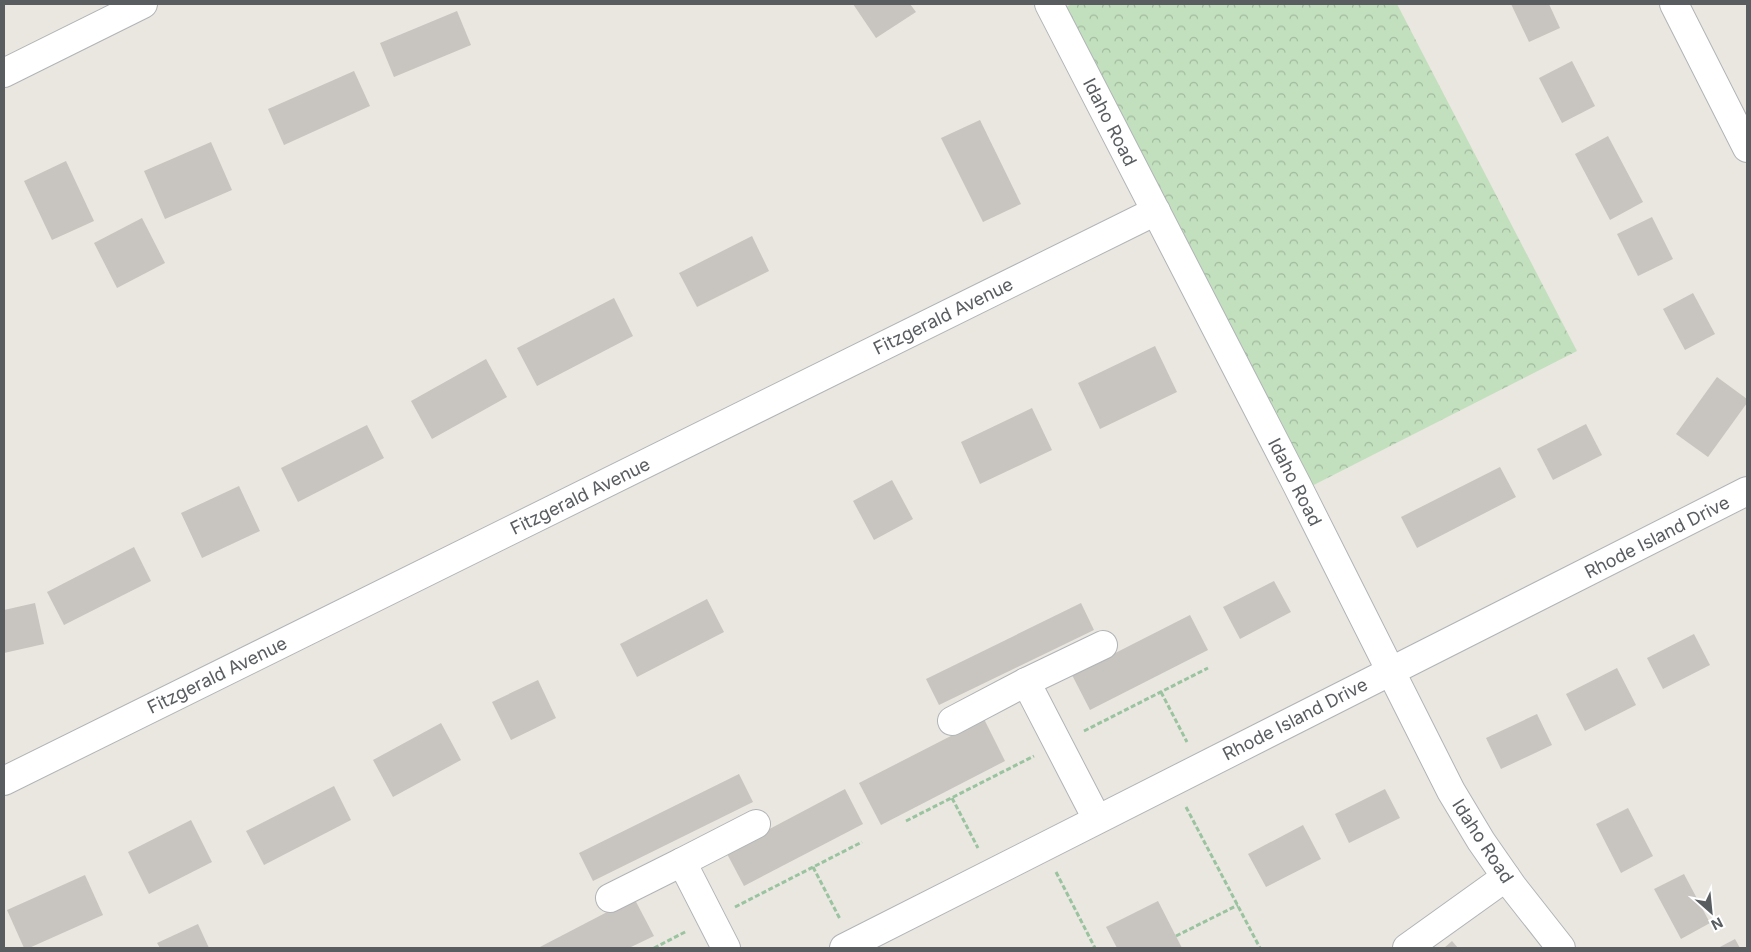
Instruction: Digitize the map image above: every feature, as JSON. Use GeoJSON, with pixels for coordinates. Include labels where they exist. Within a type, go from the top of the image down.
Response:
{"type":"FeatureCollection","features":[{"type":"Feature","properties":{"kind":"street"},"geometry":{"type":"LineString","coordinates":[[4,72],[143,4]]}},
{"type":"Feature","properties":{"kind":"street","name":"Idaho Road"},"geometry":{"type":"LineString","coordinates":[[1049,4],[1451,791],[1481,842],[1561,948]]}},
{"type":"Feature","properties":{"kind":"street"},"geometry":{"type":"LineString","coordinates":[[1674,4],[1747,148]]}},
{"type":"Feature","properties":{"kind":"street","name":"Fitzgerald Avenue"},"geometry":{"type":"LineString","coordinates":[[4,780],[1156,211]]}},
{"type":"Feature","properties":{"kind":"street","name":"Rhode Island Drive"},"geometry":{"type":"LineString","coordinates":[[849,946],[1390,670],[1747,491]]}},
{"type":"Feature","properties":{"kind":"street"},"geometry":{"type":"LineString","coordinates":[[952,720],[1102,645]]}},
{"type":"Feature","properties":{"kind":"street"},"geometry":{"type":"LineString","coordinates":[[1026,682],[1097,819]]}},
{"type":"Feature","properties":{"kind":"street"},"geometry":{"type":"LineString","coordinates":[[610,898],[756,824]]}},
{"type":"Feature","properties":{"kind":"street"},"geometry":{"type":"LineString","coordinates":[[682,862],[726,948]]}},
{"type":"Feature","properties":{"kind":"street"},"geometry":{"type":"LineString","coordinates":[[1406,948],[1506,877]]}},
{"type":"Feature","properties":{"kind":"path"},"geometry":{"type":"LineString","coordinates":[[1161,692],[1200,767]]}},
{"type":"Feature","properties":{"kind":"path"},"geometry":{"type":"LineString","coordinates":[[1173,780],[1260,948]]}},
{"type":"Feature","properties":{"kind":"path"},"geometry":{"type":"LineString","coordinates":[[952,798],[990,874]]}},
{"type":"Feature","properties":{"kind":"path"},"geometry":{"type":"LineString","coordinates":[[654,948],[862,842]]}},
{"type":"Feature","properties":{"kind":"path"},"geometry":{"type":"LineString","coordinates":[[1043,847],[1095,948]]}},
{"type":"Feature","properties":{"kind":"path"},"geometry":{"type":"LineString","coordinates":[[813,867],[849,946]]}},
{"type":"Feature","properties":{"kind":"path"},"geometry":{"type":"LineString","coordinates":[[1176,936],[1238,904]]}},
{"type":"Feature","properties":{"kind":"green space"},"geometry":{"type":"Polygon","coordinates":[[[1072,4],[1397,4],[1577,351],[1300,492],[1054,13],[1072,4]]]}},
{"type":"Feature","properties":{"kind":"building"},"geometry":{"type":"Polygon","coordinates":[[[853,4],[910,4],[916,12],[876,38],[853,4]]]}},
{"type":"Feature","properties":{"kind":"building"},"geometry":{"type":"Polygon","coordinates":[[[1511,4],[1549,4],[1560,28],[1529,42],[1511,4]]]}},
{"type":"Feature","properties":{"kind":"building"},"geometry":{"type":"Polygon","coordinates":[[[457,11],[471,45],[394,77],[380,43],[457,11]]]}},
{"type":"Feature","properties":{"kind":"building"},"geometry":{"type":"Polygon","coordinates":[[[1572,61],[1595,106],[1562,123],[1539,78],[1572,61]]]}},
{"type":"Feature","properties":{"kind":"building"},"geometry":{"type":"Polygon","coordinates":[[[354,71],[370,106],[284,145],[268,109],[354,71]]]}},
{"type":"Feature","properties":{"kind":"building"},"geometry":{"type":"Polygon","coordinates":[[[980,120],[1021,204],[983,222],[941,138],[980,120]]]}},
{"type":"Feature","properties":{"kind":"building"},"geometry":{"type":"Polygon","coordinates":[[[1608,136],[1643,202],[1610,220],[1575,154],[1608,136]]]}},
{"type":"Feature","properties":{"kind":"building"},"geometry":{"type":"Polygon","coordinates":[[[211,142],[232,190],[165,219],[144,171],[211,142]]]}},
{"type":"Feature","properties":{"kind":"building"},"geometry":{"type":"Polygon","coordinates":[[[66,161],[94,221],[52,240],[24,181],[66,161]]]}},
{"type":"Feature","properties":{"kind":"building"},"geometry":{"type":"Polygon","coordinates":[[[1652,217],[1673,259],[1638,276],[1617,234],[1652,217]]]}},
{"type":"Feature","properties":{"kind":"building"},"geometry":{"type":"Polygon","coordinates":[[[142,218],[165,263],[117,288],[94,243],[142,218]]]}},
{"type":"Feature","properties":{"kind":"building"},"geometry":{"type":"Polygon","coordinates":[[[752,236],[769,271],[697,307],[679,273],[752,236]]]}},
{"type":"Feature","properties":{"kind":"building"},"geometry":{"type":"Polygon","coordinates":[[[1693,293],[1715,334],[1685,350],[1663,309],[1693,293]]]}},
{"type":"Feature","properties":{"kind":"building"},"geometry":{"type":"Polygon","coordinates":[[[614,298],[633,336],[537,386],[517,348],[614,298]]]}},
{"type":"Feature","properties":{"kind":"building"},"geometry":{"type":"Polygon","coordinates":[[[1155,346],[1177,392],[1100,429],[1078,383],[1155,346]]]}},
{"type":"Feature","properties":{"kind":"building"},"geometry":{"type":"Polygon","coordinates":[[[486,359],[507,397],[432,439],[411,401],[486,359]]]}},
{"type":"Feature","properties":{"kind":"building"},"geometry":{"type":"Polygon","coordinates":[[[1717,377],[1747,399],[1747,403],[1708,457],[1676,434],[1717,377]]]}},
{"type":"Feature","properties":{"kind":"building"},"geometry":{"type":"Polygon","coordinates":[[[1032,408],[1052,450],[980,484],[961,442],[1032,408]]]}},
{"type":"Feature","properties":{"kind":"building"},"geometry":{"type":"Polygon","coordinates":[[[1586,424],[1602,455],[1553,480],[1537,449],[1586,424]]]}},
{"type":"Feature","properties":{"kind":"building"},"geometry":{"type":"Polygon","coordinates":[[[367,425],[384,458],[298,502],[281,468],[367,425]]]}},
{"type":"Feature","properties":{"kind":"building"},"geometry":{"type":"Polygon","coordinates":[[[1500,467],[1516,497],[1417,548],[1401,517],[1500,467]]]}},
{"type":"Feature","properties":{"kind":"building"},"geometry":{"type":"Polygon","coordinates":[[[892,480],[913,519],[874,540],[853,501],[892,480]]]}},
{"type":"Feature","properties":{"kind":"building"},"geometry":{"type":"Polygon","coordinates":[[[239,486],[260,531],[202,558],[181,513],[239,486]]]}},
{"type":"Feature","properties":{"kind":"building"},"geometry":{"type":"Polygon","coordinates":[[[134,547],[151,581],[64,625],[47,592],[134,547]]]}},
{"type":"Feature","properties":{"kind":"building"},"geometry":{"type":"Polygon","coordinates":[[[1274,581],[1291,612],[1240,639],[1223,607],[1274,581]]]}},
{"type":"Feature","properties":{"kind":"building"},"geometry":{"type":"Polygon","coordinates":[[[707,599],[724,632],[637,677],[620,644],[707,599]]]}},
{"type":"Feature","properties":{"kind":"building"},"geometry":{"type":"Polygon","coordinates":[[[35,603],[44,644],[4,653],[4,610],[35,603]]]}},
{"type":"Feature","properties":{"kind":"building"},"geometry":{"type":"Polygon","coordinates":[[[1081,603],[1094,630],[939,705],[926,679],[1081,603]]]}},
{"type":"Feature","properties":{"kind":"building"},"geometry":{"type":"Polygon","coordinates":[[[1190,615],[1208,650],[1090,710],[1072,675],[1190,615]]]}},
{"type":"Feature","properties":{"kind":"building"},"geometry":{"type":"Polygon","coordinates":[[[1694,634],[1710,665],[1663,689],[1647,658],[1694,634]]]}},
{"type":"Feature","properties":{"kind":"building"},"geometry":{"type":"Polygon","coordinates":[[[1617,668],[1636,705],[1585,731],[1566,694],[1617,668]]]}},
{"type":"Feature","properties":{"kind":"building"},"geometry":{"type":"Polygon","coordinates":[[[538,680],[556,718],[511,740],[492,702],[538,680]]]}},
{"type":"Feature","properties":{"kind":"building"},"geometry":{"type":"Polygon","coordinates":[[[1537,714],[1552,745],[1501,769],[1486,738],[1537,714]]]}},
{"type":"Feature","properties":{"kind":"building"},"geometry":{"type":"Polygon","coordinates":[[[984,719],[1005,761],[881,825],[859,783],[984,719]]]}},
{"type":"Feature","properties":{"kind":"building"},"geometry":{"type":"Polygon","coordinates":[[[441,723],[461,760],[393,797],[373,760],[441,723]]]}},
{"type":"Feature","properties":{"kind":"building"},"geometry":{"type":"Polygon","coordinates":[[[739,774],[753,802],[593,881],[579,853],[739,774]]]}},
{"type":"Feature","properties":{"kind":"building"},"geometry":{"type":"Polygon","coordinates":[[[334,786],[351,820],[264,865],[246,831],[334,786]]]}},
{"type":"Feature","properties":{"kind":"building"},"geometry":{"type":"Polygon","coordinates":[[[845,789],[863,824],[744,886],[726,852],[845,789]]]}},
{"type":"Feature","properties":{"kind":"building"},"geometry":{"type":"Polygon","coordinates":[[[1385,789],[1400,818],[1349,843],[1335,814],[1385,789]]]}},
{"type":"Feature","properties":{"kind":"building"},"geometry":{"type":"Polygon","coordinates":[[[1628,808],[1653,856],[1621,873],[1596,824],[1628,808]]]}},
{"type":"Feature","properties":{"kind":"building"},"geometry":{"type":"Polygon","coordinates":[[[191,820],[212,862],[149,894],[128,852],[191,820]]]}},
{"type":"Feature","properties":{"kind":"building"},"geometry":{"type":"Polygon","coordinates":[[[1303,825],[1321,859],[1266,887],[1248,854],[1303,825]]]}},
{"type":"Feature","properties":{"kind":"building"},"geometry":{"type":"Polygon","coordinates":[[[1684,874],[1710,923],[1681,939],[1654,889],[1684,874]]]}},
{"type":"Feature","properties":{"kind":"building"},"geometry":{"type":"Polygon","coordinates":[[[85,875],[103,915],[29,948],[24,948],[7,910],[85,875]]]}},
{"type":"Feature","properties":{"kind":"building"},"geometry":{"type":"Polygon","coordinates":[[[634,898],[654,936],[629,948],[538,948],[634,898]]]}},
{"type":"Feature","properties":{"kind":"building"},"geometry":{"type":"Polygon","coordinates":[[[1158,901],[1182,948],[1117,948],[1106,927],[1158,901]]]}},
{"type":"Feature","properties":{"kind":"building"},"geometry":{"type":"Polygon","coordinates":[[[198,924],[209,948],[160,948],[157,943],[198,924]]]}},
{"type":"Feature","properties":{"kind":"building"},"geometry":{"type":"Polygon","coordinates":[[[1735,939],[1740,948],[1718,948],[1735,939]]]}},
{"type":"Feature","properties":{"kind":"building"},"geometry":{"type":"Polygon","coordinates":[[[1452,941],[1458,948],[1444,948],[1452,941]]]}}]}
